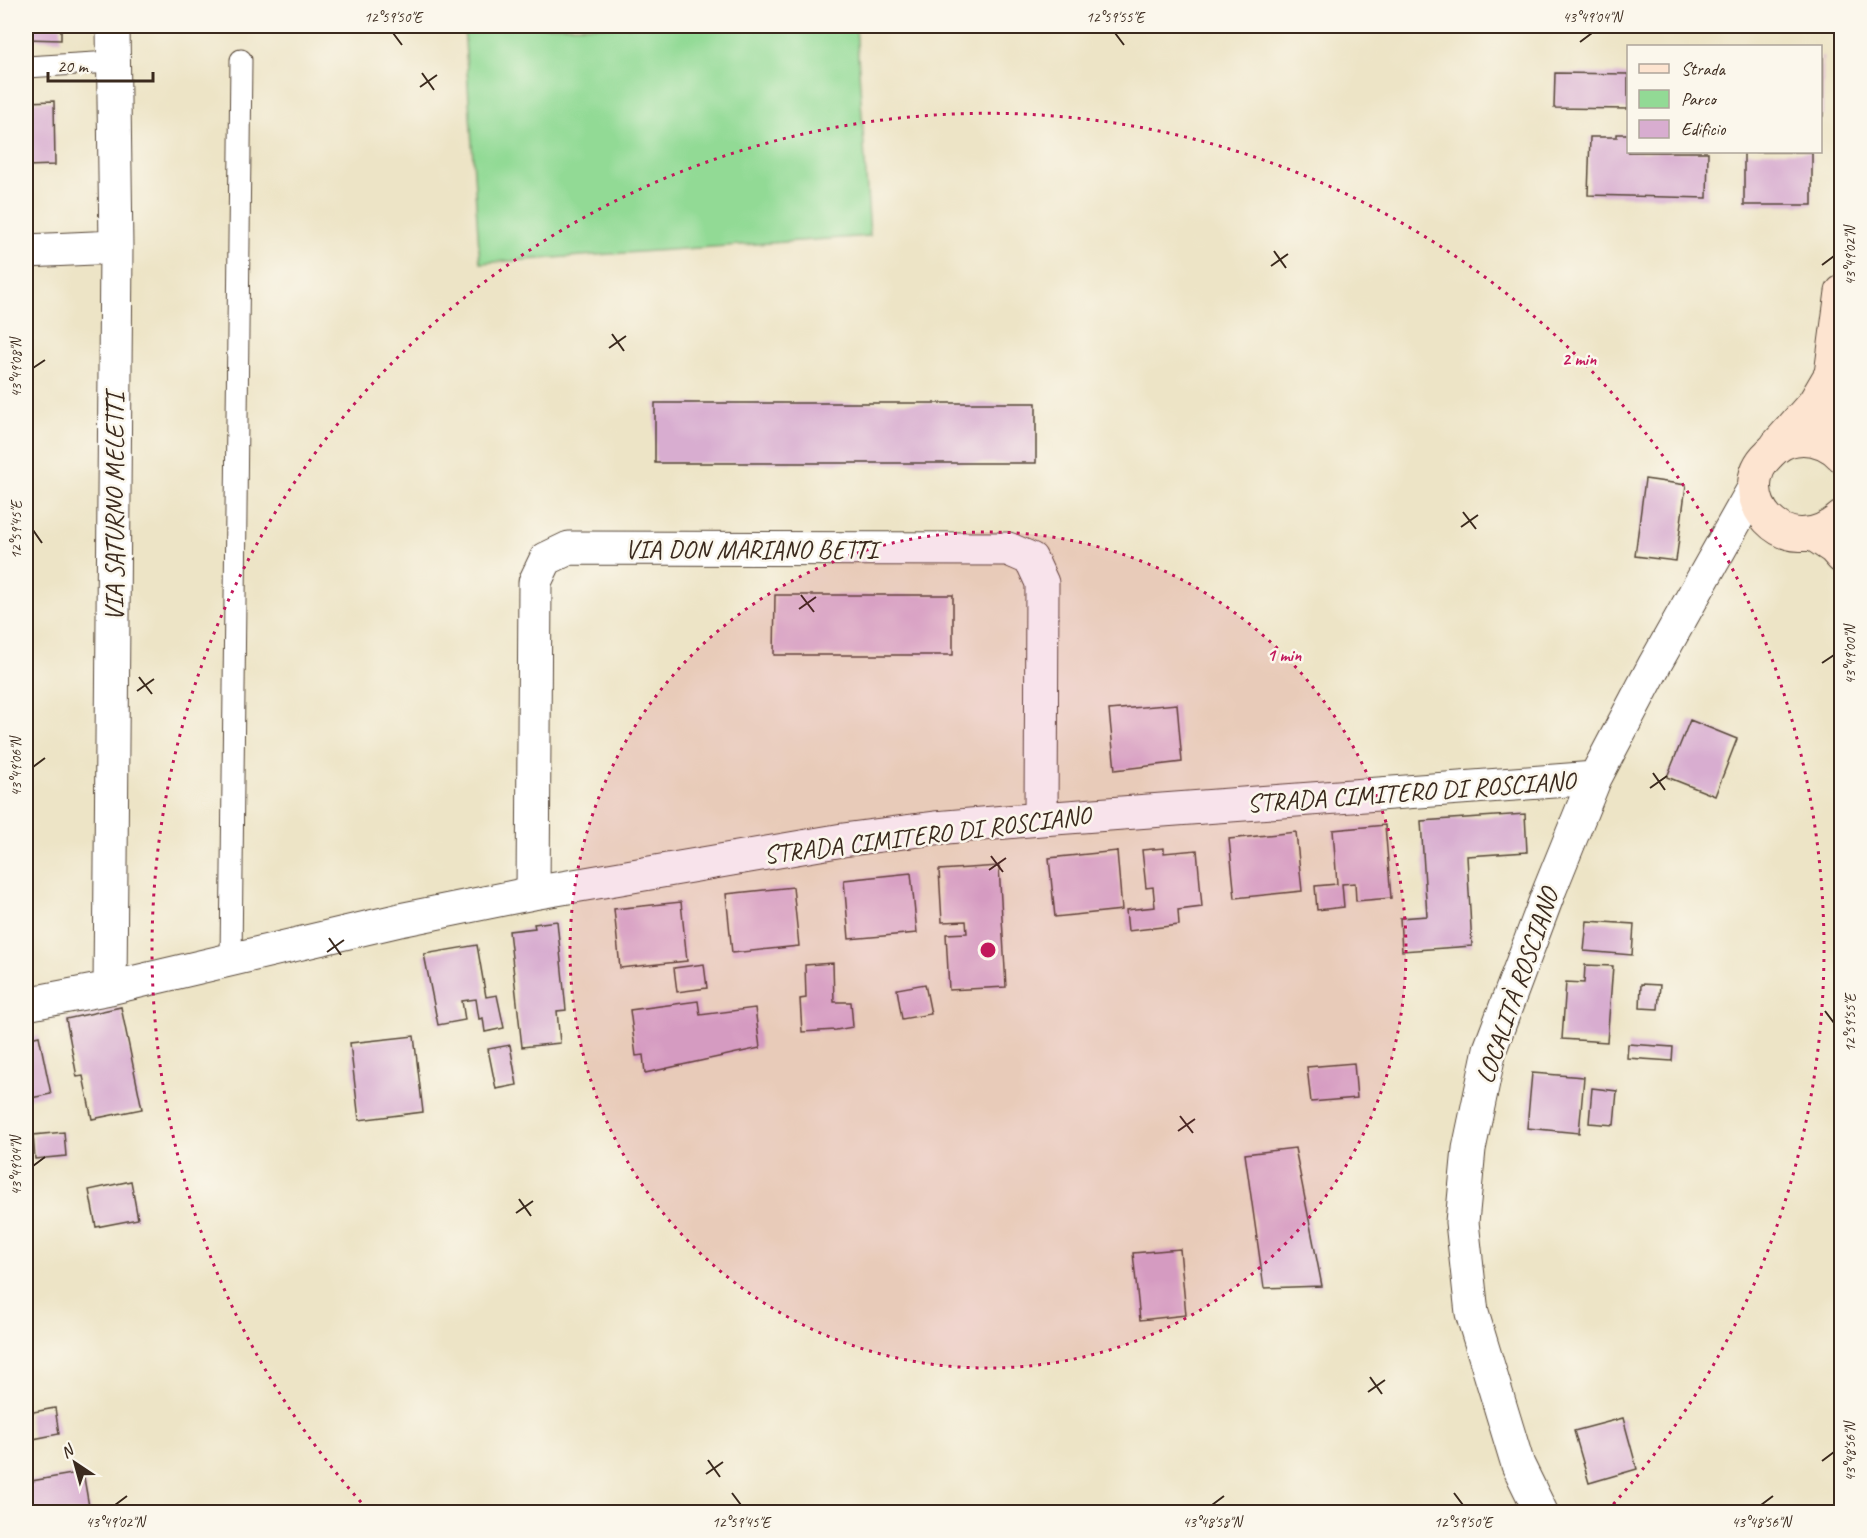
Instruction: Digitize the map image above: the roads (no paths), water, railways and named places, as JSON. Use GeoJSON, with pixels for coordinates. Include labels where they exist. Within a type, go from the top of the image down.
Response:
{"type":"FeatureCollection","features":[{"type":"Feature","properties":{"kind":"main road"},"geometry":{"type":"LineString","coordinates":[[1841,455],[1834,421],[1831,374],[1842,292]]}},
{"type":"Feature","properties":{"kind":"main road"},"geometry":{"type":"LineString","coordinates":[[1831,374],[1814,403],[1765,457],[1757,471],[1754,488],[1762,512],[1780,530],[1797,535],[1813,534],[1829,528],[1842,517]]}},
{"type":"Feature","properties":{"kind":"main road"},"geometry":{"type":"LineString","coordinates":[[1778,445],[1793,439],[1810,438],[1826,444],[1841,455]]}},
{"type":"Feature","properties":{"kind":"main road"},"geometry":{"type":"LineString","coordinates":[[1813,534],[1842,556]]}},
{"type":"Feature","properties":{"kind":"street","name":"VIA SATURNO MELETTI"},"geometry":{"type":"LineString","coordinates":[[110,988],[116,247],[113,26]]}},
{"type":"Feature","properties":{"kind":"street"},"geometry":{"type":"LineString","coordinates":[[26,251],[116,247]]}},
{"type":"Feature","properties":{"kind":"street","name":"STRADA CIMITERO DI ROSCIANO"},"geometry":{"type":"LineString","coordinates":[[26,1004],[110,988],[400,920],[533,893],[843,840],[935,828],[1041,819],[1596,778],[1655,664],[1754,488]]}},
{"type":"Feature","properties":{"kind":"street","name":"STRADA CIMITERO DI ROSCIANO"},"geometry":{"type":"LineString","coordinates":[[1715,561],[1755,535],[1780,530]]}},
{"type":"Feature","properties":{"kind":"street","name":"VIA DON MARIANO BETTI"},"geometry":{"type":"LineString","coordinates":[[533,893],[535,582],[546,559],[569,548],[1008,549],[1031,559],[1042,583],[1041,819]]}},
{"type":"Feature","properties":{"kind":"street","name":"LOCALITÀ ROSCIANO"},"geometry":{"type":"LineString","coordinates":[[1541,1512],[1518,1465],[1472,1313],[1462,1222],[1469,1149],[1490,1049],[1550,889],[1596,778]]}},
{"type":"Feature","properties":{"kind":"lane"},"geometry":{"type":"LineString","coordinates":[[231,959],[241,60]]}},
{"type":"Feature","properties":{"kind":"lane"},"geometry":{"type":"LineString","coordinates":[[26,67],[112,62]]}}]}
